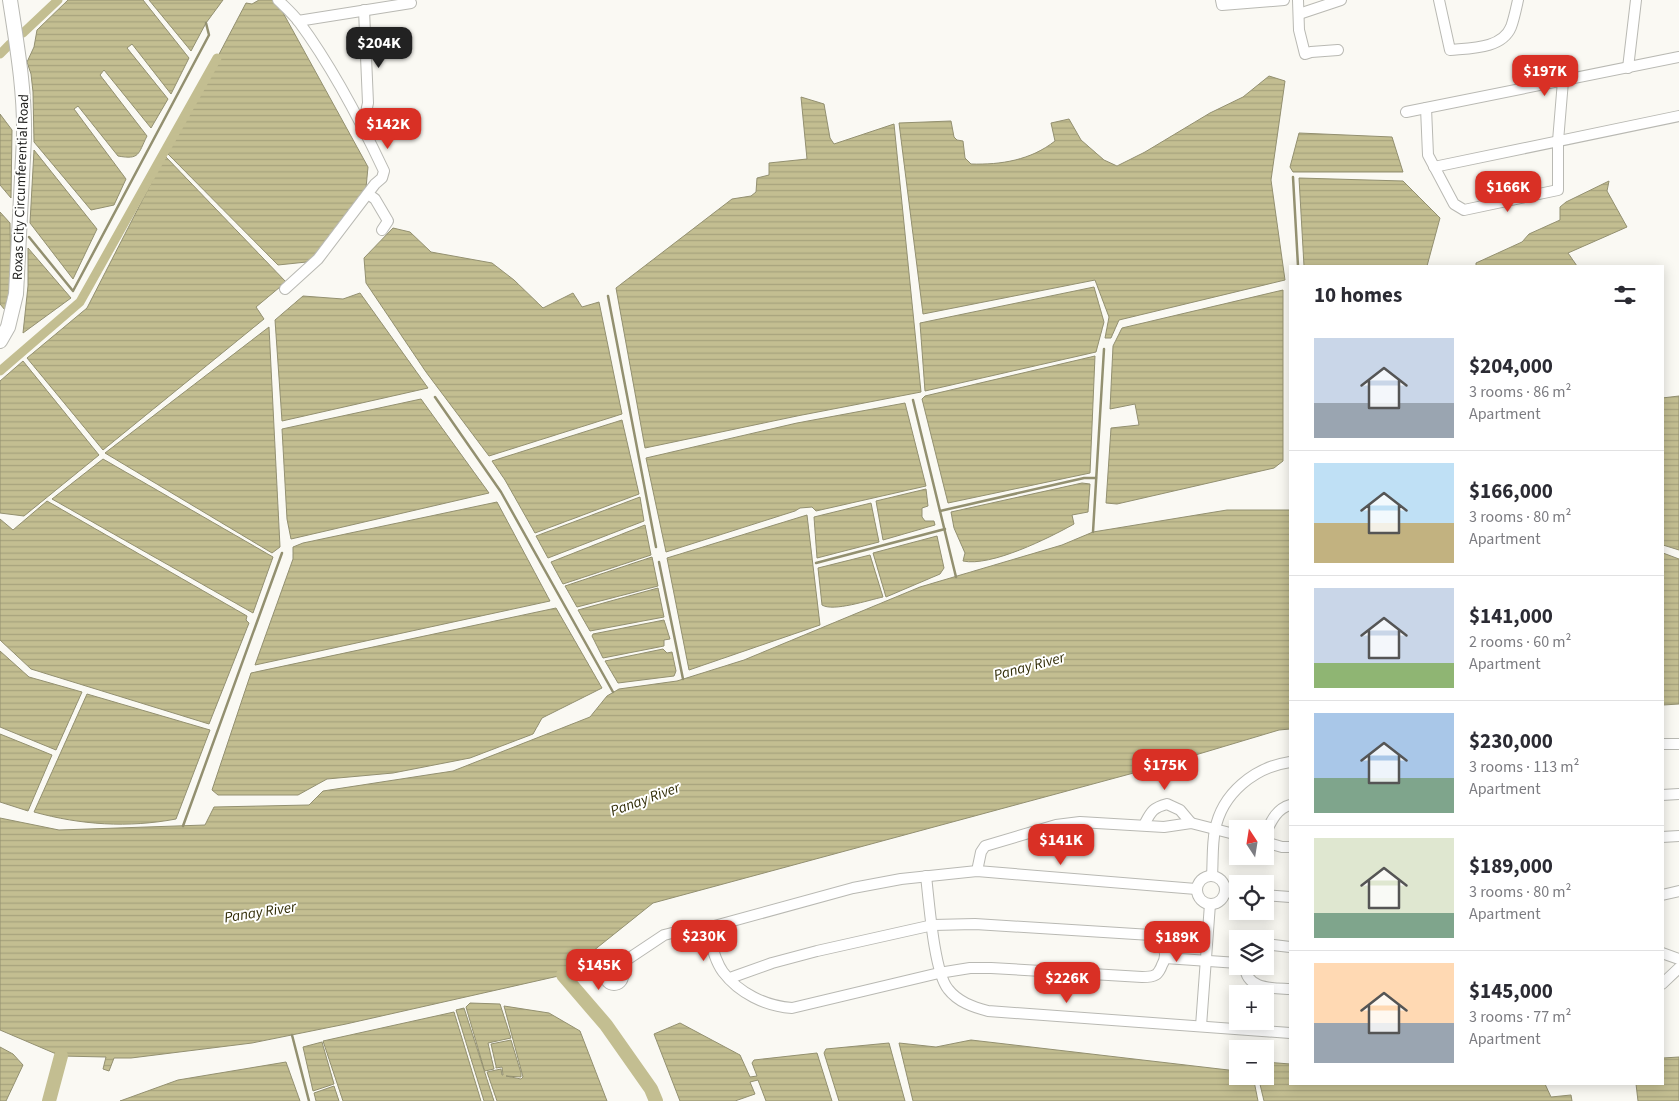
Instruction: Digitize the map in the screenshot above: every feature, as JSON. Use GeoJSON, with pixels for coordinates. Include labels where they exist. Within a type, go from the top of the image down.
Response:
{"type":"FeatureCollection","features":[{"type":"Feature","properties":{"kind":"main road","name":"Roxas City Circumferential Road"},"geometry":{"type":"LineString","coordinates":[[0,341],[8,327],[16,294],[24,130],[21,75],[10,0]]}},
{"type":"Feature","properties":{"kind":"street"},"geometry":{"type":"LineString","coordinates":[[278,0],[298,21],[363,126],[384,171],[382,178],[318,259],[285,289]]}},
{"type":"Feature","properties":{"kind":"street"},"geometry":{"type":"LineString","coordinates":[[1221,0],[1222,5],[1284,0]]}},
{"type":"Feature","properties":{"kind":"street"},"geometry":{"type":"LineString","coordinates":[[1298,0],[1299,30],[1305,54],[1338,50]]}},
{"type":"Feature","properties":{"kind":"street"},"geometry":{"type":"LineString","coordinates":[[1299,14],[1341,0]]}},
{"type":"Feature","properties":{"kind":"street"},"geometry":{"type":"LineString","coordinates":[[1440,0],[1450,50],[1484,47],[1498,41],[1510,29],[1518,0]]}},
{"type":"Feature","properties":{"kind":"street"},"geometry":{"type":"LineString","coordinates":[[1628,68],[1636,0]]}},
{"type":"Feature","properties":{"kind":"street"},"geometry":{"type":"LineString","coordinates":[[298,21],[411,3]]}},
{"type":"Feature","properties":{"kind":"street"},"geometry":{"type":"LineString","coordinates":[[363,126],[368,103],[364,10]]}},
{"type":"Feature","properties":{"kind":"street"},"geometry":{"type":"LineString","coordinates":[[1406,112],[1679,58]]}},
{"type":"Feature","properties":{"kind":"street"},"geometry":{"type":"LineString","coordinates":[[1426,108],[1428,155],[1454,204],[1464,210],[1558,190],[1558,141],[1563,81]]}},
{"type":"Feature","properties":{"kind":"street"},"geometry":{"type":"LineString","coordinates":[[1434,167],[1679,116]]}},
{"type":"Feature","properties":{"kind":"street"},"geometry":{"type":"LineString","coordinates":[[368,194],[375,199],[388,221],[382,230]]}},
{"type":"Feature","properties":{"kind":"street"},"geometry":{"type":"LineString","coordinates":[[1664,744],[1679,744]]}},
{"type":"Feature","properties":{"kind":"street"},"geometry":{"type":"LineString","coordinates":[[1212,876],[1215,830],[1226,803],[1238,788],[1252,776],[1266,768],[1289,762]]}},
{"type":"Feature","properties":{"kind":"street"},"geometry":{"type":"LineString","coordinates":[[1664,795],[1679,794]]}},
{"type":"Feature","properties":{"kind":"street"},"geometry":{"type":"LineString","coordinates":[[1144,825],[1152,811],[1158,806],[1167,804],[1180,810],[1190,823]]}},
{"type":"Feature","properties":{"kind":"street"},"geometry":{"type":"LineString","coordinates":[[1272,820],[1276,813],[1289,806]]}},
{"type":"Feature","properties":{"kind":"street"},"geometry":{"type":"LineString","coordinates":[[976,871],[980,852],[985,846],[1068,822],[1144,825],[1164,828],[1190,823],[1229,833]]}},
{"type":"Feature","properties":{"kind":"street"},"geometry":{"type":"LineString","coordinates":[[1664,837],[1679,836]]}},
{"type":"Feature","properties":{"kind":"street"},"geometry":{"type":"LineString","coordinates":[[1274,845],[1289,847]]}},
{"type":"Feature","properties":{"kind":"street"},"geometry":{"type":"LineString","coordinates":[[616,967],[664,935],[688,929],[708,928],[854,888],[926,876],[976,871],[1196,889]]}},
{"type":"Feature","properties":{"kind":"street"},"geometry":{"type":"LineString","coordinates":[[926,876],[940,973],[946,988],[955,997],[976,1008],[988,1011],[1289,1033]]}},
{"type":"Feature","properties":{"kind":"street"},"geometry":{"type":"LineString","coordinates":[[1212,876],[1220,879],[1225,892],[1221,899],[1214,904],[1210,904],[1198,898],[1196,889],[1203,878],[1212,876]]}},
{"type":"Feature","properties":{"kind":"street"},"geometry":{"type":"LineString","coordinates":[[1664,895],[1679,891]]}},
{"type":"Feature","properties":{"kind":"street"},"geometry":{"type":"LineString","coordinates":[[1225,892],[1229,892]]}},
{"type":"Feature","properties":{"kind":"street"},"geometry":{"type":"LineString","coordinates":[[1274,896],[1289,897]]}},
{"type":"Feature","properties":{"kind":"street"},"geometry":{"type":"LineString","coordinates":[[1201,1026],[1204,962],[1210,904]]}},
{"type":"Feature","properties":{"kind":"street"},"geometry":{"type":"LineString","coordinates":[[708,928],[715,956],[722,971],[735,985],[765,1002],[779,1007],[792,1008],[940,973],[970,968],[1142,977],[1155,975],[1160,970],[1165,958],[1162,945],[1158,939],[1151,935],[974,924],[933,925],[817,951],[730,978]]}},
{"type":"Feature","properties":{"kind":"street"},"geometry":{"type":"LineString","coordinates":[[1274,945],[1289,947]]}},
{"type":"Feature","properties":{"kind":"street"},"geometry":{"type":"LineString","coordinates":[[1664,954],[1679,959]]}},
{"type":"Feature","properties":{"kind":"street"},"geometry":{"type":"LineString","coordinates":[[1165,958],[1229,963]]}},
{"type":"Feature","properties":{"kind":"street"},"geometry":{"type":"LineString","coordinates":[[1664,982],[1679,968]]}},
{"type":"Feature","properties":{"kind":"street"},"geometry":{"type":"LineString","coordinates":[[1248,975],[1253,982],[1260,986],[1289,989]]}},
{"type":"Feature","properties":{"kind":"water"},"geometry":{"type":"Polygon","coordinates":[[[68,0],[143,0],[189,58],[171,94],[132,44],[127,48],[168,99],[151,128],[104,70],[100,75],[147,136],[140,151],[134,156],[118,156],[78,106],[74,109],[126,179],[114,205],[91,210],[34,142],[33,92],[31,74],[27,62],[34,47],[37,30],[68,0]]]}},
{"type":"Feature","properties":{"kind":"water"},"geometry":{"type":"Polygon","coordinates":[[[149,0],[223,0],[206,23],[191,51],[149,0]]]}},
{"type":"Feature","properties":{"kind":"water"},"geometry":{"type":"Polygon","coordinates":[[[259,0],[276,0],[368,167],[366,188],[316,261],[278,265],[167,153],[246,3],[252,4],[259,0]]]}},
{"type":"Feature","properties":{"kind":"water"},"geometry":{"type":"Polygon","coordinates":[[[1269,76],[1285,81],[1271,180],[1285,280],[1119,320],[1111,338],[1105,338],[1109,317],[1095,280],[923,314],[899,123],[951,121],[954,137],[957,140],[963,141],[965,158],[971,164],[982,164],[1015,160],[1036,153],[1055,141],[1051,123],[1069,119],[1081,140],[1104,160],[1117,166],[1145,152],[1210,113],[1243,97],[1269,76]]]}},
{"type":"Feature","properties":{"kind":"water"},"geometry":{"type":"Polygon","coordinates":[[[801,97],[824,104],[830,138],[834,144],[894,124],[921,392],[645,448],[616,288],[732,199],[751,196],[756,192],[757,178],[769,175],[769,163],[807,159],[801,97]]]}},
{"type":"Feature","properties":{"kind":"water"},"geometry":{"type":"Polygon","coordinates":[[[0,114],[12,130],[11,198],[0,185],[0,114]]]}},
{"type":"Feature","properties":{"kind":"water"},"geometry":{"type":"Polygon","coordinates":[[[1299,133],[1392,137],[1403,172],[1293,172],[1290,167],[1299,133]]]}},
{"type":"Feature","properties":{"kind":"water"},"geometry":{"type":"Polygon","coordinates":[[[34,150],[97,229],[73,279],[30,223],[34,150]]]}},
{"type":"Feature","properties":{"kind":"water"},"geometry":{"type":"Polygon","coordinates":[[[165,156],[286,282],[256,307],[264,319],[103,450],[27,358],[87,308],[165,156]]]}},
{"type":"Feature","properties":{"kind":"water"},"geometry":{"type":"Polygon","coordinates":[[[1299,178],[1403,181],[1440,218],[1427,265],[1304,265],[1299,178]]]}},
{"type":"Feature","properties":{"kind":"water"},"geometry":{"type":"Polygon","coordinates":[[[1609,181],[1607,191],[1627,227],[1568,253],[1576,265],[1476,265],[1476,263],[1522,242],[1529,234],[1560,220],[1560,207],[1566,202],[1609,181]]]}},
{"type":"Feature","properties":{"kind":"water"},"geometry":{"type":"Polygon","coordinates":[[[0,212],[10,223],[11,288],[5,310],[0,304],[0,212]]]}},
{"type":"Feature","properties":{"kind":"water"},"geometry":{"type":"Polygon","coordinates":[[[393,228],[410,232],[431,252],[492,263],[514,280],[543,308],[573,293],[582,307],[599,302],[622,414],[489,456],[426,372],[366,283],[364,258],[393,228]]]}},
{"type":"Feature","properties":{"kind":"water"},"geometry":{"type":"Polygon","coordinates":[[[28,248],[71,298],[23,333],[28,286],[28,248]]]}},
{"type":"Feature","properties":{"kind":"water"},"geometry":{"type":"Polygon","coordinates":[[[1094,287],[1104,322],[1096,352],[925,391],[920,323],[1094,287]]]}},
{"type":"Feature","properties":{"kind":"water"},"geometry":{"type":"Polygon","coordinates":[[[1283,290],[1283,461],[1274,468],[1117,504],[1106,503],[1111,428],[1139,425],[1135,404],[1110,409],[1113,346],[1122,328],[1283,290]]]}},
{"type":"Feature","properties":{"kind":"water"},"geometry":{"type":"Polygon","coordinates":[[[360,293],[428,388],[282,421],[275,320],[303,296],[343,299],[360,293]]]}},
{"type":"Feature","properties":{"kind":"water"},"geometry":{"type":"Polygon","coordinates":[[[269,327],[280,547],[272,553],[105,453],[269,327]]]}},
{"type":"Feature","properties":{"kind":"water"},"geometry":{"type":"Polygon","coordinates":[[[1095,356],[1090,473],[948,503],[922,399],[925,396],[1095,356]]]}},
{"type":"Feature","properties":{"kind":"water"},"geometry":{"type":"Polygon","coordinates":[[[23,361],[99,455],[24,516],[0,513],[0,381],[23,361]]]}},
{"type":"Feature","properties":{"kind":"water"},"geometry":{"type":"Polygon","coordinates":[[[1679,396],[1679,550],[1664,545],[1664,398],[1679,396]]]}},
{"type":"Feature","properties":{"kind":"water"},"geometry":{"type":"Polygon","coordinates":[[[421,399],[489,493],[291,539],[287,519],[282,429],[421,399]]]}},
{"type":"Feature","properties":{"kind":"water"},"geometry":{"type":"Polygon","coordinates":[[[905,403],[926,486],[816,511],[812,507],[800,508],[666,552],[646,458],[797,423],[905,403]]]}},
{"type":"Feature","properties":{"kind":"water"},"geometry":{"type":"Polygon","coordinates":[[[622,420],[639,494],[535,533],[492,461],[622,420]]]}},
{"type":"Feature","properties":{"kind":"water"},"geometry":{"type":"Polygon","coordinates":[[[103,459],[273,557],[253,613],[52,499],[103,459]]]}},
{"type":"Feature","properties":{"kind":"water"},"geometry":{"type":"Polygon","coordinates":[[[1082,483],[1090,484],[1088,512],[1072,515],[1074,524],[1050,537],[1004,556],[975,562],[963,561],[965,553],[954,528],[951,512],[1082,483]]]}},
{"type":"Feature","properties":{"kind":"water"},"geometry":{"type":"Polygon","coordinates":[[[926,489],[928,506],[922,508],[922,517],[925,521],[934,521],[935,525],[883,540],[876,501],[926,489]]]}},
{"type":"Feature","properties":{"kind":"water"},"geometry":{"type":"Polygon","coordinates":[[[640,497],[644,521],[548,558],[536,536],[640,497]]]}},
{"type":"Feature","properties":{"kind":"water"},"geometry":{"type":"Polygon","coordinates":[[[47,501],[247,616],[246,620],[249,623],[209,724],[31,669],[0,640],[0,519],[13,530],[47,501]]]}},
{"type":"Feature","properties":{"kind":"water"},"geometry":{"type":"Polygon","coordinates":[[[497,502],[550,601],[255,665],[293,559],[293,547],[303,543],[497,502]]]}},
{"type":"Feature","properties":{"kind":"water"},"geometry":{"type":"Polygon","coordinates":[[[871,503],[879,542],[817,558],[814,517],[871,503]]]}},
{"type":"Feature","properties":{"kind":"water","name":"Panay River"},"geometry":{"type":"Polygon","coordinates":[[[1227,510],[1289,510],[1289,729],[1279,730],[1152,768],[653,903],[563,975],[346,1024],[252,1043],[131,1058],[114,1058],[109,1071],[103,1069],[106,1057],[61,1056],[0,1030],[0,818],[59,830],[205,825],[214,807],[309,805],[323,791],[453,771],[590,717],[607,696],[619,689],[677,681],[744,660],[920,587],[1062,545],[1093,532],[1227,510]]]}},
{"type":"Feature","properties":{"kind":"water"},"geometry":{"type":"Polygon","coordinates":[[[807,515],[820,625],[689,670],[667,558],[807,515]]]}},
{"type":"Feature","properties":{"kind":"water"},"geometry":{"type":"Polygon","coordinates":[[[645,525],[651,555],[563,584],[551,562],[645,525]]]}},
{"type":"Feature","properties":{"kind":"water"},"geometry":{"type":"Polygon","coordinates":[[[937,536],[944,568],[940,574],[886,597],[873,553],[937,536]]]}},
{"type":"Feature","properties":{"kind":"water"},"geometry":{"type":"Polygon","coordinates":[[[1664,553],[1679,559],[1679,704],[1664,705],[1664,553]]]}},
{"type":"Feature","properties":{"kind":"water"},"geometry":{"type":"Polygon","coordinates":[[[870,555],[883,597],[842,606],[827,607],[822,605],[818,568],[870,555]]]}},
{"type":"Feature","properties":{"kind":"water"},"geometry":{"type":"Polygon","coordinates":[[[652,557],[658,586],[577,607],[565,586],[652,557]]]}},
{"type":"Feature","properties":{"kind":"water"},"geometry":{"type":"Polygon","coordinates":[[[658,588],[664,617],[590,631],[578,610],[658,588]]]}},
{"type":"Feature","properties":{"kind":"water"},"geometry":{"type":"Polygon","coordinates":[[[556,608],[602,688],[542,718],[533,734],[470,758],[393,773],[327,779],[298,795],[218,795],[212,790],[251,673],[556,608]]]}},
{"type":"Feature","properties":{"kind":"water"},"geometry":{"type":"Polygon","coordinates":[[[664,620],[670,639],[664,640],[664,646],[603,658],[592,636],[593,634],[664,620]]]}},
{"type":"Feature","properties":{"kind":"water"},"geometry":{"type":"Polygon","coordinates":[[[663,649],[667,653],[672,652],[676,671],[674,676],[618,683],[605,661],[663,649]]]}},
{"type":"Feature","properties":{"kind":"water"},"geometry":{"type":"Polygon","coordinates":[[[0,651],[29,677],[82,692],[56,750],[0,727],[0,651]]]}},
{"type":"Feature","properties":{"kind":"water"},"geometry":{"type":"Polygon","coordinates":[[[87,694],[210,730],[176,819],[140,824],[105,824],[69,820],[34,812],[87,694]]]}},
{"type":"Feature","properties":{"kind":"water"},"geometry":{"type":"Polygon","coordinates":[[[0,734],[52,755],[28,811],[0,802],[0,734]]]}},
{"type":"Feature","properties":{"kind":"water"},"geometry":{"type":"Polygon","coordinates":[[[470,1003],[500,1004],[511,1038],[488,1043],[494,1069],[485,1071],[484,1069],[466,1007],[470,1003]]]}},
{"type":"Feature","properties":{"kind":"water"},"geometry":{"type":"Polygon","coordinates":[[[504,1006],[549,1013],[580,1031],[607,1101],[497,1101],[487,1072],[501,1069],[503,1075],[502,1067],[496,1068],[491,1044],[511,1040],[521,1077],[506,1076],[521,1079],[523,1077],[504,1006]]]}},
{"type":"Feature","properties":{"kind":"water"},"geometry":{"type":"Polygon","coordinates":[[[464,1008],[494,1101],[484,1101],[456,1010],[464,1008]]]}},
{"type":"Feature","properties":{"kind":"water"},"geometry":{"type":"Polygon","coordinates":[[[454,1012],[481,1101],[343,1101],[323,1041],[454,1012]]]}},
{"type":"Feature","properties":{"kind":"water"},"geometry":{"type":"Polygon","coordinates":[[[680,1023],[740,1055],[750,1077],[757,1076],[752,1063],[754,1060],[817,1053],[832,1101],[766,1101],[758,1080],[750,1082],[755,1094],[735,1101],[680,1101],[654,1034],[680,1023]]]}},
{"type":"Feature","properties":{"kind":"water"},"geometry":{"type":"Polygon","coordinates":[[[971,1040],[1229,1070],[1229,1085],[1255,1085],[1258,1101],[913,1101],[899,1043],[936,1047],[971,1040]]]}},
{"type":"Feature","properties":{"kind":"water"},"geometry":{"type":"Polygon","coordinates":[[[322,1042],[334,1084],[313,1091],[303,1047],[322,1042]]]}},
{"type":"Feature","properties":{"kind":"water"},"geometry":{"type":"Polygon","coordinates":[[[889,1043],[905,1101],[839,1101],[824,1053],[826,1049],[889,1043]]]}},
{"type":"Feature","properties":{"kind":"water"},"geometry":{"type":"Polygon","coordinates":[[[0,1047],[13,1054],[23,1065],[6,1101],[0,1101],[0,1047]]]}},
{"type":"Feature","properties":{"kind":"water"},"geometry":{"type":"Polygon","coordinates":[[[1679,1057],[1679,1101],[1638,1101],[1636,1085],[1664,1085],[1664,1058],[1679,1057]]]}},
{"type":"Feature","properties":{"kind":"water"},"geometry":{"type":"Polygon","coordinates":[[[286,1062],[300,1101],[120,1101],[178,1080],[286,1062]]]}},
{"type":"Feature","properties":{"kind":"water"},"geometry":{"type":"Polygon","coordinates":[[[1274,1063],[1289,1064],[1289,1085],[1545,1085],[1551,1097],[1571,1095],[1572,1101],[1264,1101],[1260,1085],[1274,1085],[1274,1063]]]}},
{"type":"Feature","properties":{"kind":"water"},"geometry":{"type":"Polygon","coordinates":[[[334,1086],[339,1101],[316,1101],[314,1093],[334,1086]]]}},
{"type":"Feature","properties":{"kind":"waterway"},"geometry":{"type":"LineString","coordinates":[[23,33],[58,0]]}},
{"type":"Feature","properties":{"kind":"waterway"},"geometry":{"type":"LineString","coordinates":[[29,237],[73,291],[209,35],[206,23]]}},
{"type":"Feature","properties":{"kind":"waterway"},"geometry":{"type":"LineString","coordinates":[[0,54],[10,44]]}},
{"type":"Feature","properties":{"kind":"waterway"},"geometry":{"type":"LineString","coordinates":[[0,371],[80,302],[217,58]]}},
{"type":"Feature","properties":{"kind":"waterway"},"geometry":{"type":"LineString","coordinates":[[1293,177],[1298,265]]}},
{"type":"Feature","properties":{"kind":"waterway"},"geometry":{"type":"LineString","coordinates":[[608,296],[656,547]]}},
{"type":"Feature","properties":{"kind":"waterway"},"geometry":{"type":"LineString","coordinates":[[1093,532],[1104,349]]}},
{"type":"Feature","properties":{"kind":"waterway"},"geometry":{"type":"LineString","coordinates":[[435,397],[501,492],[613,692]]}},
{"type":"Feature","properties":{"kind":"waterway"},"geometry":{"type":"LineString","coordinates":[[913,400],[956,577]]}},
{"type":"Feature","properties":{"kind":"waterway"},"geometry":{"type":"LineString","coordinates":[[940,511],[1084,478],[1096,478]]}},
{"type":"Feature","properties":{"kind":"waterway"},"geometry":{"type":"LineString","coordinates":[[816,563],[945,529]]}},
{"type":"Feature","properties":{"kind":"waterway"},"geometry":{"type":"LineString","coordinates":[[183,826],[282,553]]}},
{"type":"Feature","properties":{"kind":"waterway"},"geometry":{"type":"LineString","coordinates":[[659,562],[683,679]]}},
{"type":"Feature","properties":{"kind":"waterway"},"geometry":{"type":"LineString","coordinates":[[563,975],[606,1025],[651,1089],[656,1101]]}},
{"type":"Feature","properties":{"kind":"waterway"},"geometry":{"type":"LineString","coordinates":[[292,1035],[309,1101]]}},
{"type":"Feature","properties":{"kind":"waterway"},"geometry":{"type":"LineString","coordinates":[[49,1101],[61,1056]]}}]}
